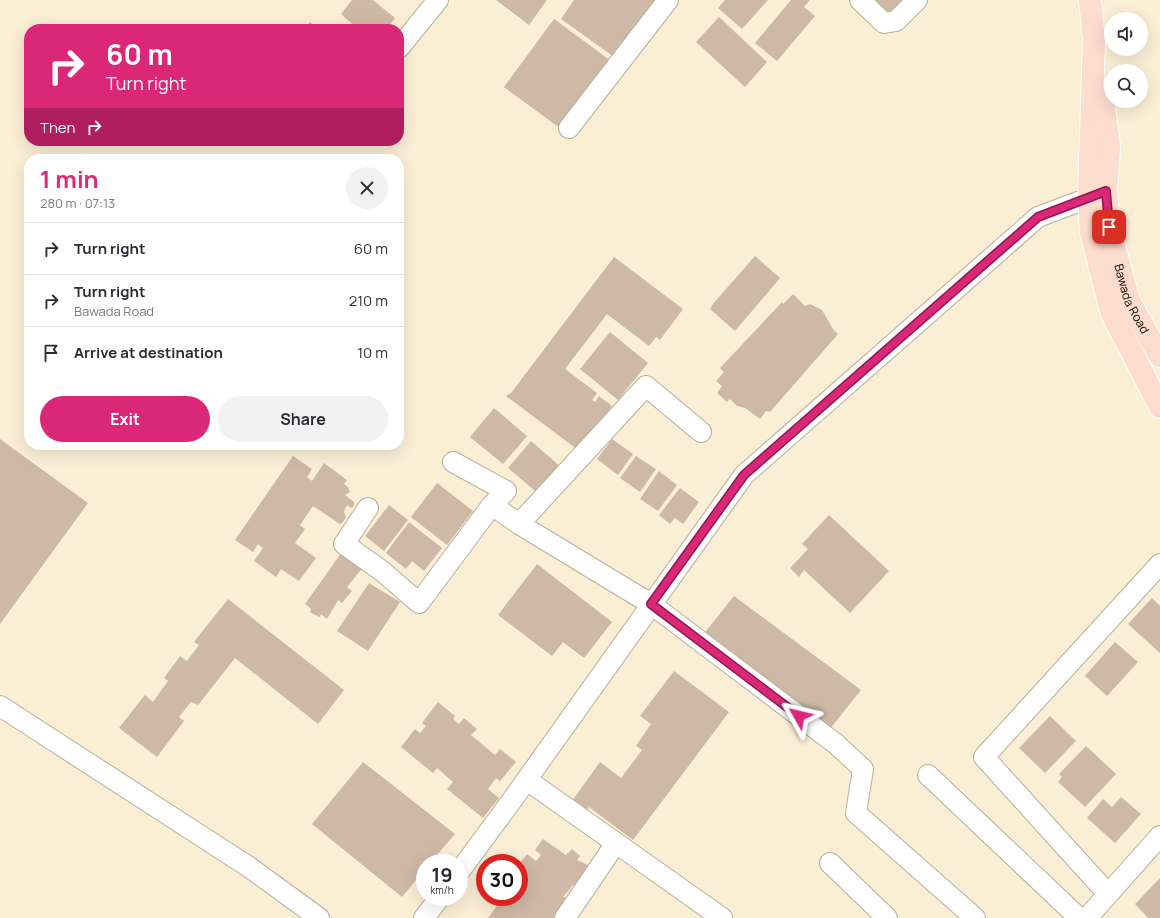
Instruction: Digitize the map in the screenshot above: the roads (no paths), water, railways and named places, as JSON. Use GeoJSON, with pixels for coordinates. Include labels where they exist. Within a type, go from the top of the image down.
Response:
{"type":"FeatureCollection","features":[{"type":"Feature","properties":{"kind":"main road"},"geometry":{"type":"LineString","coordinates":[[1090,0],[1094,42],[1098,194],[1091,232],[1102,280],[1112,314],[1160,407]]}},
{"type":"Feature","properties":{"kind":"main road","name":"Bawada Road"},"geometry":{"type":"LineString","coordinates":[[1099,0],[1103,42],[1102,86],[1109,147],[1098,194],[1109,227],[1129,301],[1160,356]]}},
{"type":"Feature","properties":{"kind":"street"},"geometry":{"type":"LineString","coordinates":[[404,42],[438,0]]}},
{"type":"Feature","properties":{"kind":"street"},"geometry":{"type":"LineString","coordinates":[[570,128],[668,0]]}},
{"type":"Feature","properties":{"kind":"street"},"geometry":{"type":"LineString","coordinates":[[860,0],[884,23],[896,21],[917,0]]}},
{"type":"Feature","properties":{"kind":"street"},"geometry":{"type":"LineString","coordinates":[[468,860],[744,475],[1038,217],[1098,194]]}},
{"type":"Feature","properties":{"kind":"street"},"geometry":{"type":"LineString","coordinates":[[519,524],[646,386],[701,432]]}},
{"type":"Feature","properties":{"kind":"street"},"geometry":{"type":"LineString","coordinates":[[368,508],[344,544],[382,571],[419,603],[492,505],[506,491],[454,462]]}},
{"type":"Feature","properties":{"kind":"street"},"geometry":{"type":"LineString","coordinates":[[492,505],[519,524],[651,604],[836,744],[863,769],[856,813],[975,918]]}},
{"type":"Feature","properties":{"kind":"street"},"geometry":{"type":"LineString","coordinates":[[1108,894],[984,757],[1160,564]]}},
{"type":"Feature","properties":{"kind":"street"},"geometry":{"type":"LineString","coordinates":[[0,706],[249,867],[319,918]]}},
{"type":"Feature","properties":{"kind":"street"},"geometry":{"type":"LineString","coordinates":[[928,775],[1079,918]]}},
{"type":"Feature","properties":{"kind":"street"},"geometry":{"type":"LineString","coordinates":[[526,780],[722,918]]}},
{"type":"Feature","properties":{"kind":"street"},"geometry":{"type":"LineString","coordinates":[[1087,918],[1160,836]]}},
{"type":"Feature","properties":{"kind":"street"},"geometry":{"type":"LineString","coordinates":[[565,918],[616,843]]}},
{"type":"Feature","properties":{"kind":"street"},"geometry":{"type":"LineString","coordinates":[[830,863],[887,918]]}},
{"type":"Feature","properties":{"kind":"street"},"geometry":{"type":"LineString","coordinates":[[424,918],[433,906]]}}]}
